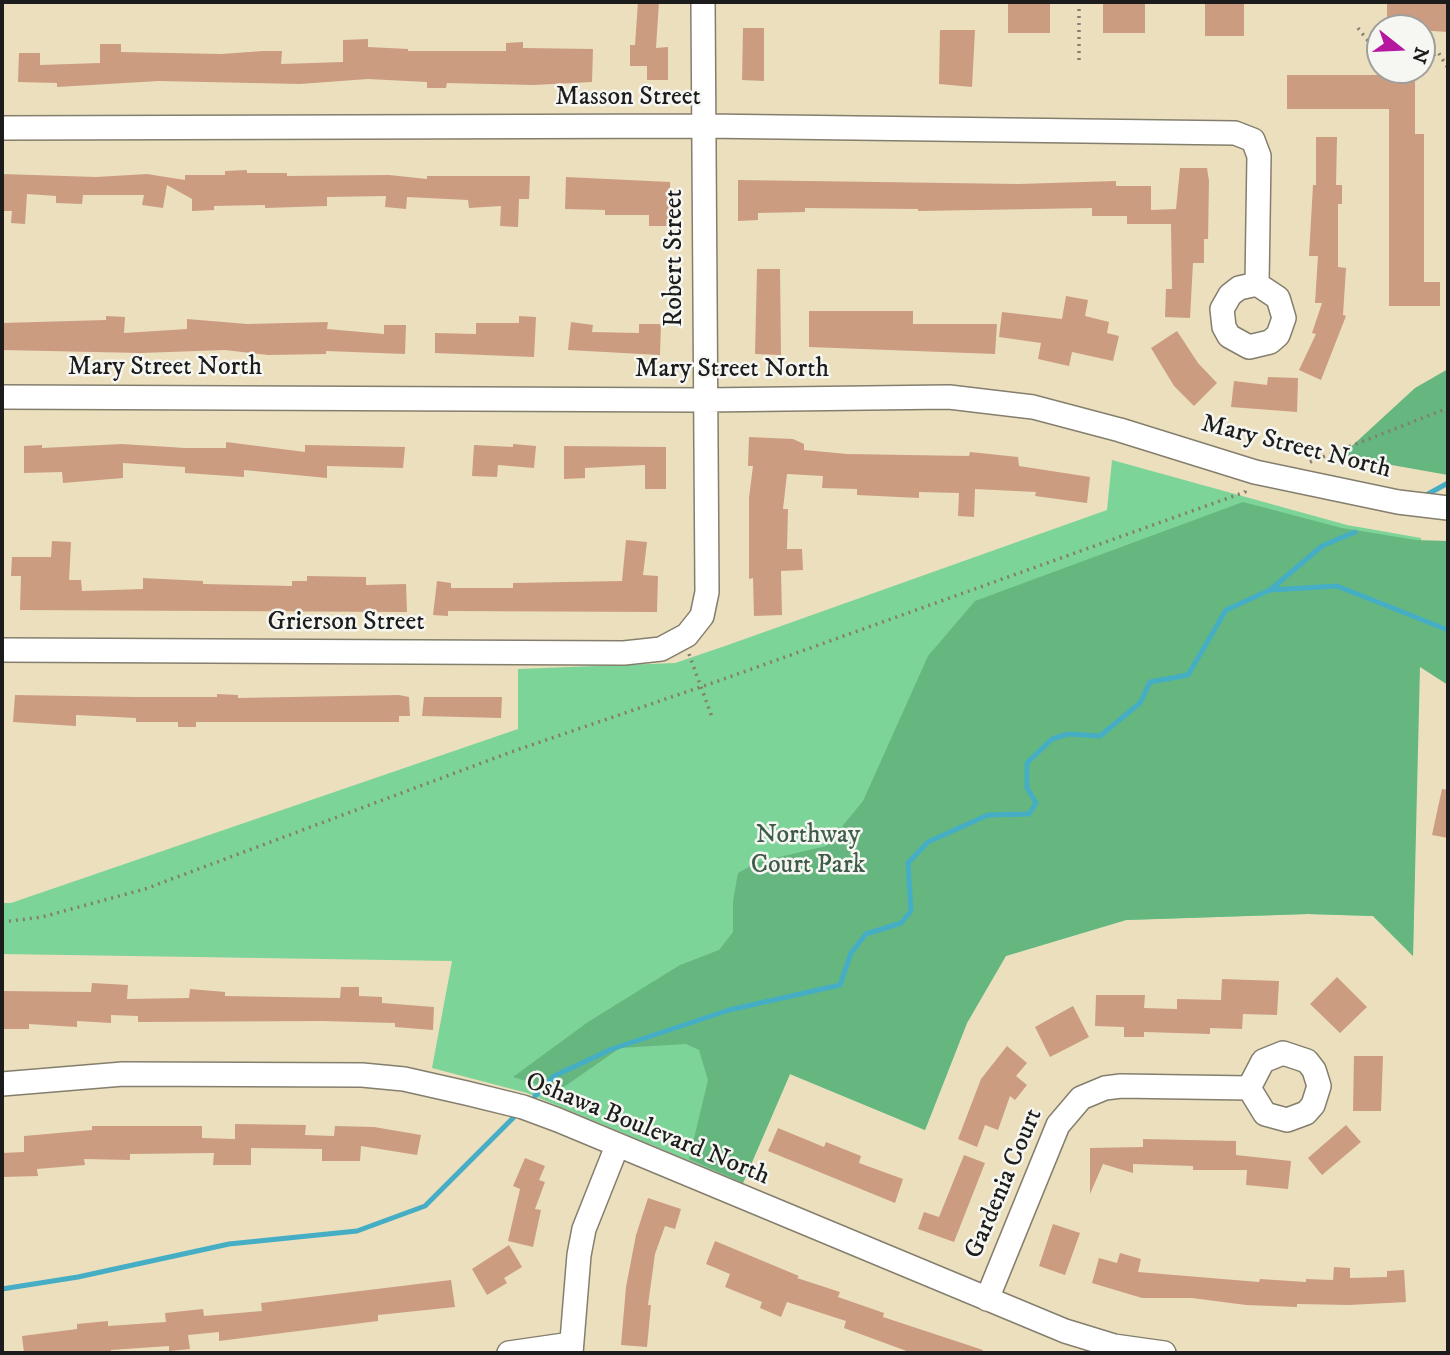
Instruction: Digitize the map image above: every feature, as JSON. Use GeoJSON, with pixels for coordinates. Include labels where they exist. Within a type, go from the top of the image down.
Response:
{"type":"FeatureCollection","features":[{"type":"Feature","properties":{"kind":"street","name":"Robert Street"},"geometry":{"type":"LineString","coordinates":[[684,637],[702,616],[707,592],[703,2]]}},
{"type":"Feature","properties":{"kind":"street","name":"Masson Street"},"geometry":{"type":"LineString","coordinates":[[2,128],[704,126],[1235,133],[1253,141],[1259,156],[1257,284]]}},
{"type":"Feature","properties":{"kind":"street","name":"Mary Street North"},"geometry":{"type":"LineString","coordinates":[[2,397],[705,400],[949,397],[1033,407],[1120,430],[1255,472],[1398,502],[1448,509]]}},
{"type":"Feature","properties":{"kind":"street","name":"Grierson Street"},"geometry":{"type":"LineString","coordinates":[[2,650],[624,653],[661,649],[684,637]]}},
{"type":"Feature","properties":{"kind":"street","name":"Oshawa Boulevard North"},"geometry":{"type":"LineString","coordinates":[[2,1084],[122,1074],[362,1074],[404,1079],[523,1107],[1065,1331],[1114,1346],[1164,1353]]}},
{"type":"Feature","properties":{"kind":"street","name":"Gardenia Court"},"geometry":{"type":"LineString","coordinates":[[987,1299],[1058,1125],[1081,1098],[1105,1087],[1121,1086],[1249,1088]]}},
{"type":"Feature","properties":{"kind":"street"},"geometry":{"type":"LineString","coordinates":[[509,1353],[571,1349],[584,1229],[617,1146]]}},
{"type":"Feature","properties":{"kind":"path"},"geometry":{"type":"LineString","coordinates":[[1079,2],[1079,62]]}},
{"type":"Feature","properties":{"kind":"path"},"geometry":{"type":"LineString","coordinates":[[1358,28],[1366,38]]}},
{"type":"Feature","properties":{"kind":"path"},"geometry":{"type":"LineString","coordinates":[[1436,54],[1438,52],[1448,68]]}},
{"type":"Feature","properties":{"kind":"path"},"geometry":{"type":"LineString","coordinates":[[1316,461],[1448,408]]}},
{"type":"Feature","properties":{"kind":"path"},"geometry":{"type":"LineString","coordinates":[[2,922],[42,917],[145,889],[511,752],[1245,492]]}},
{"type":"Feature","properties":{"kind":"path"},"geometry":{"type":"LineString","coordinates":[[684,637],[712,717]]}},
{"type":"Feature","properties":{"kind":"green space"},"geometry":{"type":"Polygon","coordinates":[[[1448,369],[1448,475],[1341,456],[1415,388],[1448,369]]]}},
{"type":"Feature","properties":{"kind":"green space","name":"Northway Court Park"},"geometry":{"type":"Polygon","coordinates":[[[1112,460],[1347,525],[1421,538],[1413,956],[1373,916],[1308,914],[1126,920],[1005,956],[967,1023],[925,1130],[790,1074],[743,1183],[527,1093],[432,1068],[452,961],[2,954],[2,903],[11,903],[518,729],[518,669],[675,663],[725,646],[1107,510],[1112,460]]]}},
{"type":"Feature","properties":{"kind":"green space"},"geometry":{"type":"Polygon","coordinates":[[[1243,502],[1342,528],[1416,540],[1448,541],[1448,685],[1420,667],[1413,956],[1373,916],[1308,914],[1126,920],[1006,956],[967,1023],[925,1130],[790,1074],[743,1183],[689,1159],[708,1080],[699,1050],[686,1044],[620,1048],[558,1091],[513,1077],[588,1022],[680,965],[719,950],[733,932],[733,901],[738,873],[758,862],[826,846],[863,801],[928,656],[975,601],[1243,502]]]}},
{"type":"Feature","properties":{"kind":"building"},"geometry":{"type":"Polygon","coordinates":[[[638,2],[659,2],[656,48],[668,47],[668,80],[647,80],[647,66],[630,66],[630,45],[635,45],[638,2]]]}},
{"type":"Feature","properties":{"kind":"building"},"geometry":{"type":"Polygon","coordinates":[[[1008,2],[1050,2],[1050,33],[1008,33],[1008,2]]]}},
{"type":"Feature","properties":{"kind":"building"},"geometry":{"type":"Polygon","coordinates":[[[1103,2],[1145,2],[1145,33],[1103,33],[1103,2]]]}},
{"type":"Feature","properties":{"kind":"building"},"geometry":{"type":"Polygon","coordinates":[[[1205,2],[1244,2],[1244,36],[1205,36],[1205,2]]]}},
{"type":"Feature","properties":{"kind":"building"},"geometry":{"type":"Polygon","coordinates":[[[1387,2],[1448,2],[1448,32],[1436,31],[1436,14],[1387,14],[1387,2]]]}},
{"type":"Feature","properties":{"kind":"building"},"geometry":{"type":"Polygon","coordinates":[[[743,28],[764,28],[764,81],[742,80],[743,28]]]}},
{"type":"Feature","properties":{"kind":"building"},"geometry":{"type":"Polygon","coordinates":[[[940,30],[975,30],[972,87],[939,84],[940,30]]]}},
{"type":"Feature","properties":{"kind":"building"},"geometry":{"type":"Polygon","coordinates":[[[368,39],[368,47],[408,51],[506,51],[506,43],[523,42],[523,48],[593,49],[592,82],[533,85],[447,83],[446,88],[427,88],[427,82],[368,79],[300,84],[159,81],[57,87],[57,83],[18,82],[19,53],[40,53],[40,65],[100,63],[100,44],[121,44],[121,52],[221,54],[282,51],[281,64],[343,62],[343,40],[368,39]]]}},
{"type":"Feature","properties":{"kind":"building"},"geometry":{"type":"Polygon","coordinates":[[[1287,75],[1366,75],[1366,84],[1415,84],[1415,134],[1424,134],[1424,282],[1440,282],[1440,306],[1389,306],[1389,109],[1287,109],[1287,75]]]}},
{"type":"Feature","properties":{"kind":"building"},"geometry":{"type":"Polygon","coordinates":[[[1316,137],[1337,137],[1336,185],[1342,185],[1342,204],[1338,204],[1338,267],[1346,268],[1343,315],[1346,316],[1321,380],[1299,370],[1316,334],[1312,333],[1322,303],[1315,303],[1318,256],[1309,256],[1313,185],[1316,185],[1316,137]]]}},
{"type":"Feature","properties":{"kind":"building"},"geometry":{"type":"Polygon","coordinates":[[[1180,168],[1207,168],[1209,181],[1208,239],[1204,239],[1204,263],[1193,263],[1190,318],[1165,317],[1166,289],[1172,289],[1171,224],[1127,224],[1127,216],[1092,216],[1092,208],[918,211],[805,208],[805,212],[758,213],[758,220],[738,221],[738,180],[1018,184],[1116,181],[1116,186],[1151,186],[1151,210],[1176,209],[1180,168]]]}},
{"type":"Feature","properties":{"kind":"building"},"geometry":{"type":"Polygon","coordinates":[[[247,170],[247,173],[287,173],[287,176],[389,175],[427,179],[427,176],[530,176],[529,199],[519,199],[518,227],[500,226],[501,206],[469,208],[468,200],[407,197],[406,209],[385,207],[386,196],[327,197],[327,206],[214,206],[214,210],[192,211],[192,199],[167,185],[163,208],[142,205],[144,195],[83,195],[82,204],[56,203],[56,196],[27,194],[25,224],[11,223],[12,211],[2,211],[2,174],[96,177],[147,174],[185,180],[185,175],[225,175],[225,171],[247,170]]]}},
{"type":"Feature","properties":{"kind":"building"},"geometry":{"type":"Polygon","coordinates":[[[566,177],[670,182],[671,226],[649,226],[649,215],[605,215],[605,210],[565,209],[566,177]]]}},
{"type":"Feature","properties":{"kind":"building"},"geometry":{"type":"Polygon","coordinates":[[[757,269],[780,269],[781,355],[755,354],[757,269]]]}},
{"type":"Feature","properties":{"kind":"building"},"geometry":{"type":"Polygon","coordinates":[[[1066,296],[1088,300],[1085,316],[1109,322],[1107,333],[1119,336],[1113,361],[1072,352],[1069,366],[1038,359],[1041,343],[999,337],[1002,312],[1062,319],[1066,296]]]}},
{"type":"Feature","properties":{"kind":"building"},"geometry":{"type":"Polygon","coordinates":[[[809,311],[913,311],[913,324],[997,324],[995,354],[809,347],[809,311]]]}},
{"type":"Feature","properties":{"kind":"building"},"geometry":{"type":"Polygon","coordinates":[[[106,316],[125,317],[124,333],[187,329],[187,319],[247,324],[328,322],[327,329],[384,334],[384,325],[406,325],[405,354],[326,351],[326,354],[268,355],[225,350],[141,353],[2,350],[2,323],[106,320],[106,316]]]}},
{"type":"Feature","properties":{"kind":"building"},"geometry":{"type":"Polygon","coordinates":[[[519,316],[536,317],[534,357],[435,353],[435,333],[476,334],[476,323],[519,323],[519,316]]]}},
{"type":"Feature","properties":{"kind":"building"},"geometry":{"type":"Polygon","coordinates":[[[571,322],[593,325],[592,332],[639,333],[639,324],[661,324],[660,355],[568,350],[571,322]]]}},
{"type":"Feature","properties":{"kind":"building"},"geometry":{"type":"Polygon","coordinates":[[[1177,331],[1198,363],[1217,383],[1194,406],[1174,386],[1151,348],[1177,331]]]}},
{"type":"Feature","properties":{"kind":"building"},"geometry":{"type":"Polygon","coordinates":[[[1268,377],[1298,378],[1297,412],[1231,407],[1234,381],[1267,385],[1268,377]]]}},
{"type":"Feature","properties":{"kind":"building"},"geometry":{"type":"Polygon","coordinates":[[[749,437],[793,439],[804,444],[804,450],[847,454],[969,456],[970,452],[1018,457],[1019,466],[1090,477],[1087,503],[1035,496],[1036,492],[975,489],[974,517],[958,516],[959,493],[919,492],[919,498],[857,495],[857,489],[822,488],[823,476],[787,474],[783,509],[788,509],[787,549],[802,549],[803,570],[781,571],[782,615],[754,616],[753,578],[749,579],[749,498],[753,466],[748,466],[749,437]]]}},
{"type":"Feature","properties":{"kind":"building"},"geometry":{"type":"Polygon","coordinates":[[[226,442],[305,452],[305,445],[405,447],[403,468],[327,466],[327,478],[244,470],[244,477],[185,473],[185,467],[123,463],[123,478],[63,483],[62,472],[24,473],[24,446],[42,445],[42,448],[122,444],[226,448],[226,442]]]}},
{"type":"Feature","properties":{"kind":"building"},"geometry":{"type":"Polygon","coordinates":[[[513,444],[536,446],[534,468],[498,465],[497,477],[472,476],[474,445],[513,447],[513,444]]]}},
{"type":"Feature","properties":{"kind":"building"},"geometry":{"type":"Polygon","coordinates":[[[564,446],[666,447],[666,489],[645,489],[645,465],[585,468],[585,478],[564,479],[564,446]]]}},
{"type":"Feature","properties":{"kind":"building"},"geometry":{"type":"Polygon","coordinates":[[[626,540],[647,542],[643,575],[658,576],[657,612],[448,611],[448,616],[433,615],[437,581],[451,583],[451,588],[513,588],[513,583],[622,581],[626,540]]]}},
{"type":"Feature","properties":{"kind":"building"},"geometry":{"type":"Polygon","coordinates":[[[52,541],[71,542],[69,580],[81,580],[82,591],[143,589],[143,578],[203,581],[203,584],[292,586],[292,581],[307,581],[307,576],[366,577],[366,585],[406,584],[407,612],[20,610],[21,576],[11,576],[12,557],[51,557],[52,541]]]}},
{"type":"Feature","properties":{"kind":"building"},"geometry":{"type":"Polygon","coordinates":[[[217,694],[238,695],[238,698],[399,695],[409,697],[410,716],[399,716],[399,722],[196,722],[196,727],[178,727],[178,722],[136,722],[136,718],[76,715],[76,726],[13,722],[15,695],[217,697],[217,694]]]}},
{"type":"Feature","properties":{"kind":"building"},"geometry":{"type":"Polygon","coordinates":[[[424,697],[502,697],[501,718],[422,716],[424,697]]]}},
{"type":"Feature","properties":{"kind":"building"},"geometry":{"type":"Polygon","coordinates":[[[1442,789],[1448,790],[1448,838],[1432,835],[1442,789]]]}},
{"type":"Feature","properties":{"kind":"building"},"geometry":{"type":"Polygon","coordinates":[[[1337,977],[1367,1007],[1340,1033],[1310,1004],[1337,977]]]}},
{"type":"Feature","properties":{"kind":"building"},"geometry":{"type":"Polygon","coordinates":[[[1222,979],[1279,981],[1277,1015],[1243,1014],[1242,1029],[1210,1028],[1210,1034],[1144,1032],[1144,1037],[1124,1037],[1124,1027],[1095,1026],[1096,995],[1145,995],[1144,1008],[1177,1009],[1177,999],[1221,1000],[1222,979]]]}},
{"type":"Feature","properties":{"kind":"building"},"geometry":{"type":"Polygon","coordinates":[[[92,983],[128,985],[127,999],[189,998],[190,989],[225,992],[225,996],[340,998],[341,987],[359,987],[359,996],[382,997],[382,1003],[434,1007],[433,1030],[395,1027],[395,1023],[322,1021],[138,1022],[138,1016],[111,1015],[111,1023],[77,1021],[77,1027],[29,1024],[29,1029],[4,1029],[2,991],[91,992],[92,983]]]}},
{"type":"Feature","properties":{"kind":"building"},"geometry":{"type":"Polygon","coordinates":[[[1073,1006],[1089,1037],[1050,1057],[1035,1027],[1073,1006]]]}},
{"type":"Feature","properties":{"kind":"building"},"geometry":{"type":"Polygon","coordinates":[[[1007,1046],[1027,1063],[1016,1076],[1027,1085],[1015,1100],[1010,1096],[998,1130],[985,1125],[977,1147],[958,1139],[981,1079],[1007,1046]]]}},
{"type":"Feature","properties":{"kind":"building"},"geometry":{"type":"Polygon","coordinates":[[[1354,1056],[1383,1056],[1381,1111],[1353,1111],[1354,1056]]]}},
{"type":"Feature","properties":{"kind":"building"},"geometry":{"type":"Polygon","coordinates":[[[235,1124],[306,1125],[305,1135],[334,1136],[335,1126],[374,1127],[421,1135],[417,1155],[361,1146],[360,1161],[322,1161],[322,1149],[251,1148],[251,1165],[213,1165],[214,1153],[130,1154],[130,1160],[84,1159],[85,1165],[37,1169],[38,1176],[2,1177],[2,1153],[24,1152],[24,1136],[92,1130],[92,1126],[202,1126],[202,1138],[235,1139],[235,1124]]]}},
{"type":"Feature","properties":{"kind":"building"},"geometry":{"type":"Polygon","coordinates":[[[1346,1125],[1361,1142],[1322,1175],[1308,1158],[1346,1125]]]}},
{"type":"Feature","properties":{"kind":"building"},"geometry":{"type":"Polygon","coordinates":[[[778,1128],[824,1147],[826,1142],[861,1156],[859,1163],[903,1179],[895,1203],[768,1151],[778,1128]]]}},
{"type":"Feature","properties":{"kind":"building"},"geometry":{"type":"Polygon","coordinates":[[[1143,1139],[1236,1141],[1236,1155],[1291,1161],[1288,1189],[1246,1185],[1247,1170],[1193,1170],[1193,1166],[1133,1164],[1133,1173],[1103,1164],[1090,1194],[1090,1148],[1143,1147],[1143,1139]]]}},
{"type":"Feature","properties":{"kind":"building"},"geometry":{"type":"Polygon","coordinates":[[[964,1155],[985,1163],[954,1242],[918,1229],[924,1212],[939,1217],[964,1155]]]}},
{"type":"Feature","properties":{"kind":"building"},"geometry":{"type":"Polygon","coordinates":[[[525,1158],[545,1166],[539,1180],[545,1182],[535,1209],[541,1210],[533,1247],[508,1241],[520,1189],[513,1186],[525,1158]]]}},
{"type":"Feature","properties":{"kind":"building"},"geometry":{"type":"Polygon","coordinates":[[[648,1198],[681,1209],[675,1229],[665,1226],[655,1254],[648,1305],[651,1305],[647,1347],[621,1345],[626,1287],[636,1235],[648,1198]]]}},
{"type":"Feature","properties":{"kind":"building"},"geometry":{"type":"Polygon","coordinates":[[[1053,1224],[1080,1233],[1065,1275],[1039,1266],[1053,1224]]]}},
{"type":"Feature","properties":{"kind":"building"},"geometry":{"type":"Polygon","coordinates":[[[715,1241],[799,1276],[797,1278],[840,1292],[838,1297],[884,1313],[883,1317],[983,1350],[982,1353],[912,1353],[844,1328],[846,1321],[787,1302],[781,1317],[760,1308],[762,1302],[725,1287],[730,1274],[706,1264],[715,1241]]]}},
{"type":"Feature","properties":{"kind":"building"},"geometry":{"type":"Polygon","coordinates":[[[509,1245],[522,1267],[504,1278],[507,1283],[487,1295],[472,1269],[509,1245]]]}},
{"type":"Feature","properties":{"kind":"building"},"geometry":{"type":"Polygon","coordinates":[[[1120,1253],[1141,1259],[1138,1272],[1259,1282],[1260,1279],[1306,1282],[1306,1279],[1333,1280],[1334,1267],[1350,1268],[1350,1278],[1387,1277],[1387,1271],[1404,1270],[1406,1302],[1297,1304],[1297,1307],[1246,1305],[1192,1298],[1142,1298],[1092,1283],[1099,1258],[1117,1263],[1120,1253]]]}},
{"type":"Feature","properties":{"kind":"building"},"geometry":{"type":"Polygon","coordinates":[[[451,1280],[455,1307],[378,1315],[378,1321],[219,1341],[219,1332],[188,1335],[190,1349],[169,1351],[169,1346],[111,1350],[111,1353],[24,1353],[22,1336],[77,1329],[77,1324],[108,1321],[108,1326],[166,1322],[165,1313],[203,1309],[204,1316],[262,1311],[261,1303],[451,1280]]]}},
{"type":"Feature","properties":{"kind":"waterway"},"geometry":{"type":"LineString","coordinates":[[1428,494],[1448,483]]}},
{"type":"Feature","properties":{"kind":"waterway"},"geometry":{"type":"LineString","coordinates":[[535,1096],[554,1076],[612,1049],[729,1010],[840,985],[851,953],[866,934],[901,923],[911,911],[908,863],[928,842],[988,815],[1029,814],[1036,803],[1027,788],[1027,763],[1052,739],[1068,734],[1100,736],[1140,703],[1150,682],[1188,675],[1226,610],[1270,590],[1322,546],[1355,532]]}},
{"type":"Feature","properties":{"kind":"waterway"},"geometry":{"type":"LineString","coordinates":[[1270,590],[1337,586],[1448,630]]}},
{"type":"Feature","properties":{"kind":"waterway"},"geometry":{"type":"LineString","coordinates":[[2,1289],[78,1277],[229,1244],[357,1231],[425,1206],[513,1118]]}}]}
